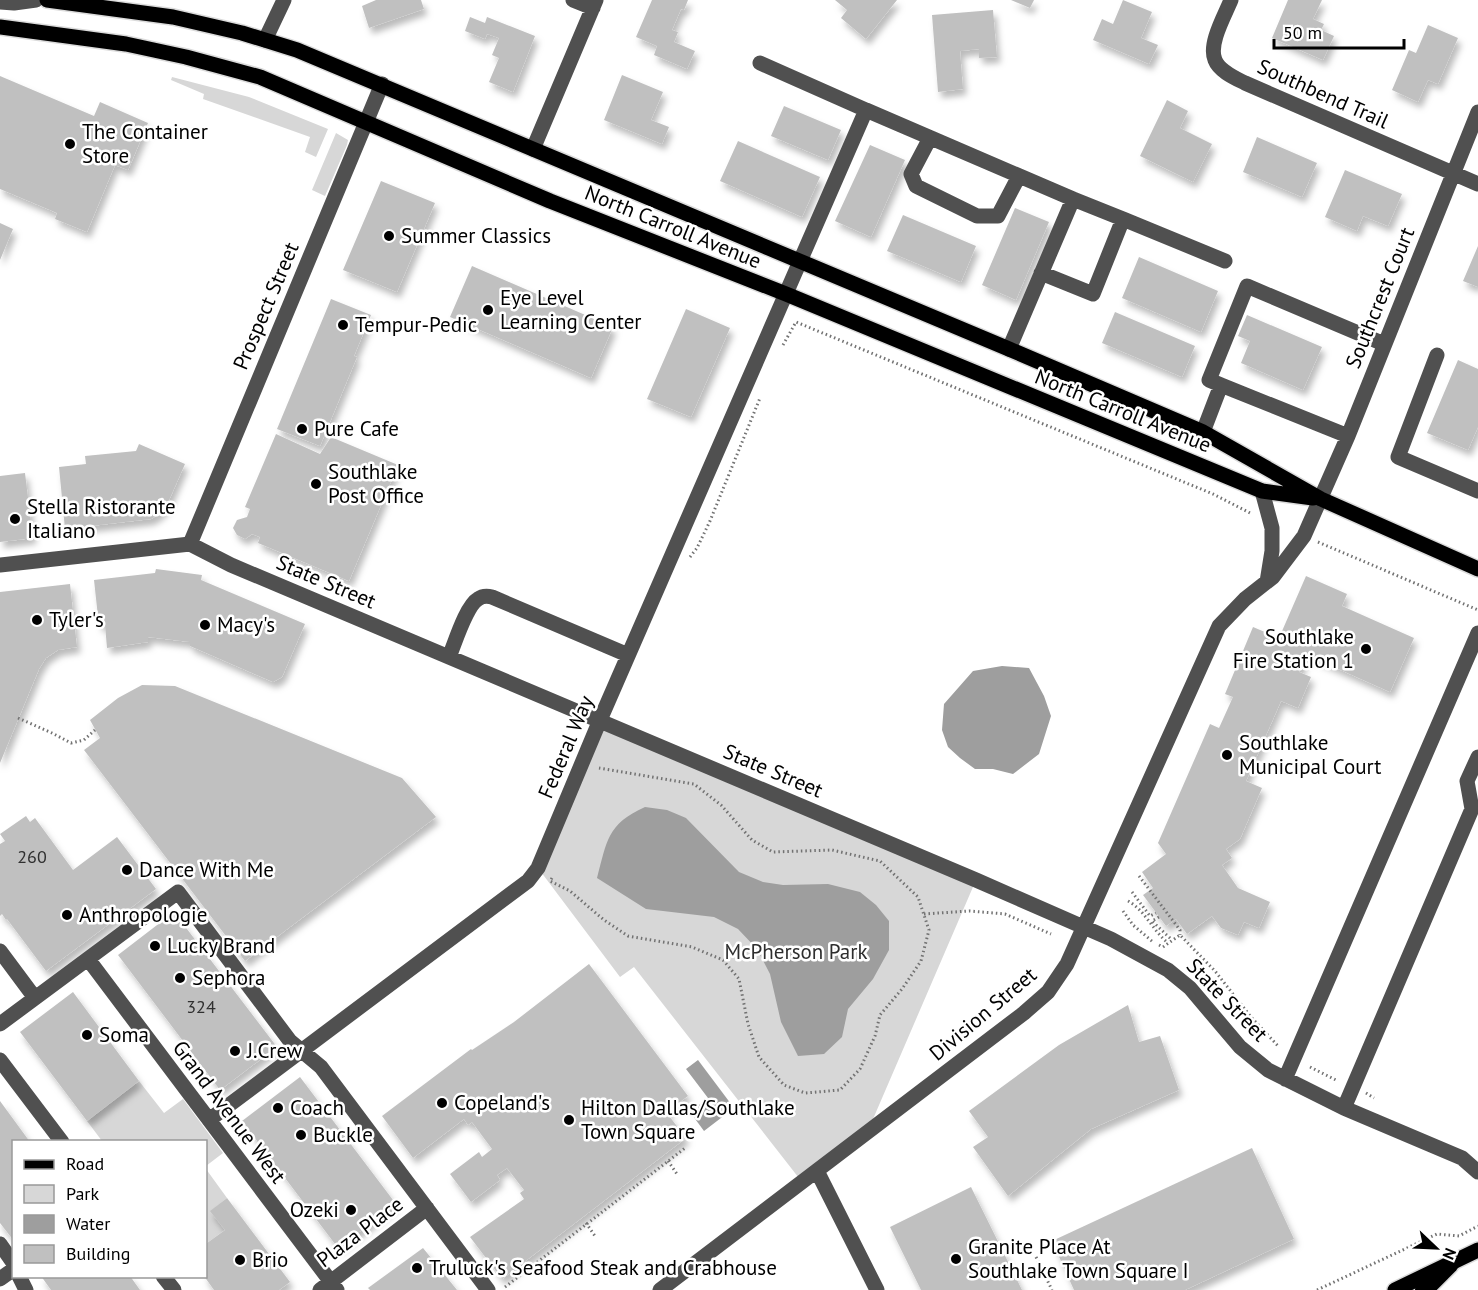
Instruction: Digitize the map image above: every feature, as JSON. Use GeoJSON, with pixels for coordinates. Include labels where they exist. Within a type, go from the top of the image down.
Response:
{"type":"FeatureCollection","features":[{"type":"Feature","properties":{"kind":"highway"},"geometry":{"type":"LineString","coordinates":[[1424,1290],[1450,1264]]}},
{"type":"Feature","properties":{"kind":"main road","name":"North Carroll Avenue"},"geometry":{"type":"LineString","coordinates":[[46,0],[173,17],[297,50],[1203,432],[1321,499],[1478,569]]}},
{"type":"Feature","properties":{"kind":"main road","name":"North Carroll Avenue"},"geometry":{"type":"LineString","coordinates":[[0,27],[126,44],[260,77],[550,201],[786,294],[1262,491],[1321,499]]}},
{"type":"Feature","properties":{"kind":"main road"},"geometry":{"type":"LineString","coordinates":[[1395,1290],[1478,1250]]}},
{"type":"Feature","properties":{"kind":"street"},"geometry":{"type":"LineString","coordinates":[[0,2],[36,0]]}},
{"type":"Feature","properties":{"kind":"street"},"geometry":{"type":"LineString","coordinates":[[265,40],[284,0]]}},
{"type":"Feature","properties":{"kind":"street"},"geometry":{"type":"LineString","coordinates":[[533,149],[595,4],[573,0]]}},
{"type":"Feature","properties":{"kind":"street","name":"Southbend Trail"},"geometry":{"type":"LineString","coordinates":[[1232,0],[1214,41],[1214,59],[1226,72],[1245,83],[1478,184]]}},
{"type":"Feature","properties":{"kind":"street"},"geometry":{"type":"LineString","coordinates":[[760,63],[1073,199],[1225,261]]}},
{"type":"Feature","properties":{"kind":"street","name":"Prospect Street"},"geometry":{"type":"LineString","coordinates":[[190,544],[382,84]]}},
{"type":"Feature","properties":{"kind":"street","name":"Federal Way"},"geometry":{"type":"LineString","coordinates":[[209,1120],[528,881],[537,868],[866,110]]}},
{"type":"Feature","properties":{"kind":"street","name":"Southcrest Court"},"geometry":{"type":"LineString","coordinates":[[1321,499],[1478,112]]}},
{"type":"Feature","properties":{"kind":"street"},"geometry":{"type":"LineString","coordinates":[[930,138],[911,174],[916,186],[977,216],[998,216],[1019,176]]}},
{"type":"Feature","properties":{"kind":"street"},"geometry":{"type":"LineString","coordinates":[[1009,349],[1073,199]]}},
{"type":"Feature","properties":{"kind":"street"},"geometry":{"type":"LineString","coordinates":[[1041,273],[1093,294],[1123,219]]}},
{"type":"Feature","properties":{"kind":"street"},"geometry":{"type":"LineString","coordinates":[[1348,436],[1209,380],[1247,286],[1384,344]]}},
{"type":"Feature","properties":{"kind":"street"},"geometry":{"type":"LineString","coordinates":[[1437,355],[1398,457],[1478,491]]}},
{"type":"Feature","properties":{"kind":"street"},"geometry":{"type":"LineString","coordinates":[[1203,432],[1221,385]]}},
{"type":"Feature","properties":{"kind":"street"},"geometry":{"type":"LineString","coordinates":[[1262,491],[1272,528],[1272,551],[1267,582]]}},
{"type":"Feature","properties":{"kind":"street","name":"Division Street"},"geometry":{"type":"LineString","coordinates":[[660,1290],[1024,1013],[1048,992],[1067,964],[1084,928],[1219,626],[1245,599],[1273,577],[1304,536],[1321,499]]}},
{"type":"Feature","properties":{"kind":"street"},"geometry":{"type":"LineString","coordinates":[[0,565],[190,544]]}},
{"type":"Feature","properties":{"kind":"street","name":"State Street"},"geometry":{"type":"LineString","coordinates":[[190,544],[231,565],[600,720],[1138,953],[1168,970],[1190,988],[1240,1047],[1268,1070],[1344,1108],[1462,1158],[1478,1172]]}},
{"type":"Feature","properties":{"kind":"street"},"geometry":{"type":"LineString","coordinates":[[449,657],[472,606],[478,598],[484,596],[492,597],[628,655]]}},
{"type":"Feature","properties":{"kind":"street"},"geometry":{"type":"LineString","coordinates":[[1285,1079],[1478,633]]}},
{"type":"Feature","properties":{"kind":"street"},"geometry":{"type":"LineString","coordinates":[[1344,1108],[1475,811],[1467,782],[1478,757]]}},
{"type":"Feature","properties":{"kind":"street"},"geometry":{"type":"LineString","coordinates":[[0,1024],[178,892],[290,1041],[321,1067],[488,1290]]}},
{"type":"Feature","properties":{"kind":"street"},"geometry":{"type":"LineString","coordinates":[[0,951],[35,998]]}},
{"type":"Feature","properties":{"kind":"street","name":"Grand Avenue West"},"geometry":{"type":"LineString","coordinates":[[88,959],[209,1120],[329,1287]]}},
{"type":"Feature","properties":{"kind":"street"},"geometry":{"type":"LineString","coordinates":[[0,1060],[60,1140]]}},
{"type":"Feature","properties":{"kind":"street"},"geometry":{"type":"LineString","coordinates":[[817,1171],[877,1290]]}},
{"type":"Feature","properties":{"kind":"street","name":"Plaza Place"},"geometry":{"type":"LineString","coordinates":[[329,1287],[427,1208]]}},
{"type":"Feature","properties":{"kind":"street"},"geometry":{"type":"LineString","coordinates":[[0,1244],[12,1261]]}},
{"type":"Feature","properties":{"kind":"path"},"geometry":{"type":"LineString","coordinates":[[779,352],[796,322],[1213,494],[1270,522]]}},
{"type":"Feature","properties":{"kind":"path"},"geometry":{"type":"LineString","coordinates":[[685,564],[697,548],[710,521],[761,394]]}},
{"type":"Feature","properties":{"kind":"path"},"geometry":{"type":"LineString","coordinates":[[1304,536],[1478,610]]}},
{"type":"Feature","properties":{"kind":"path"},"geometry":{"type":"LineString","coordinates":[[18,718],[71,743],[84,740],[95,730]]}},
{"type":"Feature","properties":{"kind":"path"},"geometry":{"type":"LineString","coordinates":[[555,871],[550,881],[570,891],[604,920],[628,936],[692,947],[723,960],[739,979],[748,1023],[759,1057],[784,1085],[805,1093],[840,1090],[860,1070],[875,1036],[880,1015],[921,961],[929,930],[918,897],[880,861],[832,850],[773,852],[752,840],[721,805],[694,784],[599,768]]}},
{"type":"Feature","properties":{"kind":"path"},"geometry":{"type":"LineString","coordinates":[[1139,876],[1180,930],[1180,935],[1215,971],[1251,1017],[1279,1047]]}},
{"type":"Feature","properties":{"kind":"path"},"geometry":{"type":"LineString","coordinates":[[1132,892],[1150,916]]}},
{"type":"Feature","properties":{"kind":"path"},"geometry":{"type":"LineString","coordinates":[[1128,901],[1136,905],[1145,918],[1172,940]]}},
{"type":"Feature","properties":{"kind":"path"},"geometry":{"type":"LineString","coordinates":[[924,914],[969,911],[1005,914],[1050,934]]}},
{"type":"Feature","properties":{"kind":"path"},"geometry":{"type":"LineString","coordinates":[[1123,911],[1133,925],[1153,942],[1163,947],[1180,935]]}},
{"type":"Feature","properties":{"kind":"path"},"geometry":{"type":"LineString","coordinates":[[1145,918],[1157,915],[1151,923]]}},
{"type":"Feature","properties":{"kind":"path"},"geometry":{"type":"LineString","coordinates":[[1151,923],[1168,943]]}},
{"type":"Feature","properties":{"kind":"path"},"geometry":{"type":"LineString","coordinates":[[1310,1067],[1339,1081]]}},
{"type":"Feature","properties":{"kind":"path"},"geometry":{"type":"LineString","coordinates":[[505,1287],[686,1148]]}},
{"type":"Feature","properties":{"kind":"path"},"geometry":{"type":"LineString","coordinates":[[668,1161],[677,1174]]}},
{"type":"Feature","properties":{"kind":"path"},"geometry":{"type":"LineString","coordinates":[[586,1223],[595,1236]]}},
{"type":"Feature","properties":{"kind":"path"},"geometry":{"type":"LineString","coordinates":[[1317,1290],[1437,1234],[1459,1236],[1478,1226]]}},
{"type":"Feature","properties":{"kind":"path"},"geometry":{"type":"LineString","coordinates":[[1036,1257],[1052,1290]]}},
{"type":"Feature","properties":{"kind":"green space"},"geometry":{"type":"Polygon","coordinates":[[[172,77],[249,97],[328,129],[316,157],[305,152],[310,137],[203,99],[204,94],[171,80],[172,77]]]}},
{"type":"Feature","properties":{"kind":"green space"},"geometry":{"type":"Polygon","coordinates":[[[336,133],[348,140],[325,196],[312,190],[336,133]]]}},
{"type":"Feature","properties":{"kind":"green space","name":"McPherson Park"},"geometry":{"type":"Polygon","coordinates":[[[600,720],[976,880],[867,1133],[802,1182],[634,967],[620,977],[538,868],[600,720]]]}},
{"type":"Feature","properties":{"kind":"green space"},"geometry":{"type":"Polygon","coordinates":[[[139,1081],[164,1113],[183,1099],[223,1153],[207,1165],[207,1140],[101,1140],[87,1121],[139,1081]]]}},
{"type":"Feature","properties":{"kind":"green space"},"geometry":{"type":"Polygon","coordinates":[[[207,1170],[227,1198],[211,1211],[225,1230],[207,1243],[207,1170]]]}},
{"type":"Feature","properties":{"kind":"water"},"geometry":{"type":"Polygon","coordinates":[[[1002,666],[1029,668],[1044,696],[1051,716],[1039,754],[1013,774],[993,769],[975,769],[948,747],[942,730],[944,704],[973,671],[1002,666]]]}},
{"type":"Feature","properties":{"kind":"water"},"geometry":{"type":"Polygon","coordinates":[[[645,807],[667,810],[686,818],[739,872],[763,882],[783,885],[828,884],[860,892],[876,905],[889,921],[889,950],[873,979],[848,1009],[842,1037],[824,1054],[798,1056],[781,1022],[770,974],[757,949],[738,929],[714,917],[646,909],[597,878],[610,835],[623,820],[645,807]]]}},
{"type":"Feature","properties":{"kind":"water"},"geometry":{"type":"Polygon","coordinates":[[[698,1060],[734,1108],[704,1131],[690,1112],[708,1098],[686,1069],[698,1060]]]}},
{"type":"Feature","properties":{"kind":"building"},"geometry":{"type":"Polygon","coordinates":[[[376,0],[421,0],[424,9],[369,28],[362,6],[376,0]]]}},
{"type":"Feature","properties":{"kind":"building"},"geometry":{"type":"Polygon","coordinates":[[[652,0],[688,0],[684,10],[681,9],[672,30],[678,32],[674,42],[695,51],[687,69],[654,55],[657,46],[636,37],[652,0]]]}},
{"type":"Feature","properties":{"kind":"building"},"geometry":{"type":"Polygon","coordinates":[[[835,0],[897,0],[866,39],[841,18],[847,10],[835,0]]]}},
{"type":"Feature","properties":{"kind":"building"},"geometry":{"type":"Polygon","coordinates":[[[1011,0],[1034,0],[1030,8],[1011,0]]]}},
{"type":"Feature","properties":{"kind":"building"},"geometry":{"type":"Polygon","coordinates":[[[1123,0],[1152,12],[1141,38],[1158,45],[1149,64],[1093,40],[1102,19],[1113,24],[1123,0]]]}},
{"type":"Feature","properties":{"kind":"building"},"geometry":{"type":"Polygon","coordinates":[[[1288,0],[1322,0],[1313,19],[1324,24],[1321,30],[1334,36],[1323,60],[1272,38],[1288,0]]]}},
{"type":"Feature","properties":{"kind":"building"},"geometry":{"type":"Polygon","coordinates":[[[993,10],[997,57],[979,58],[979,49],[960,51],[963,89],[938,92],[932,15],[993,10]]]}},
{"type":"Feature","properties":{"kind":"building"},"geometry":{"type":"Polygon","coordinates":[[[470,17],[485,23],[487,17],[535,36],[513,92],[489,82],[499,58],[492,55],[499,38],[487,34],[485,39],[465,31],[470,17]]]}},
{"type":"Feature","properties":{"kind":"building"},"geometry":{"type":"Polygon","coordinates":[[[1428,25],[1458,38],[1438,84],[1428,80],[1418,102],[1392,90],[1409,50],[1416,53],[1428,25]]]}},
{"type":"Feature","properties":{"kind":"building"},"geometry":{"type":"Polygon","coordinates":[[[622,75],[663,92],[651,120],[669,127],[662,144],[604,120],[622,75]]]}},
{"type":"Feature","properties":{"kind":"building","name":"The Container Store"},"geometry":{"type":"Polygon","coordinates":[[[0,76],[94,116],[100,102],[148,123],[128,170],[115,165],[87,232],[55,219],[57,213],[0,189],[0,76]]]}},
{"type":"Feature","properties":{"kind":"building"},"geometry":{"type":"Polygon","coordinates":[[[1167,100],[1188,111],[1180,128],[1212,144],[1193,182],[1140,156],[1167,100]]]}},
{"type":"Feature","properties":{"kind":"building"},"geometry":{"type":"Polygon","coordinates":[[[784,106],[841,130],[828,160],[771,136],[784,106]]]}},
{"type":"Feature","properties":{"kind":"building"},"geometry":{"type":"Polygon","coordinates":[[[1257,137],[1317,163],[1302,197],[1243,172],[1257,137]]]}},
{"type":"Feature","properties":{"kind":"building"},"geometry":{"type":"Polygon","coordinates":[[[738,141],[820,177],[802,217],[720,181],[738,141]]]}},
{"type":"Feature","properties":{"kind":"building"},"geometry":{"type":"Polygon","coordinates":[[[870,145],[905,160],[871,237],[835,221],[870,145]]]}},
{"type":"Feature","properties":{"kind":"building"},"geometry":{"type":"Polygon","coordinates":[[[1345,170],[1402,194],[1388,226],[1363,216],[1357,231],[1325,217],[1345,170]]]}},
{"type":"Feature","properties":{"kind":"building","name":"Summer Classics"},"geometry":{"type":"Polygon","coordinates":[[[381,181],[435,203],[397,292],[343,270],[381,181]]]}},
{"type":"Feature","properties":{"kind":"building"},"geometry":{"type":"Polygon","coordinates":[[[1015,208],[1049,222],[1016,300],[982,285],[1015,208]]]}},
{"type":"Feature","properties":{"kind":"building"},"geometry":{"type":"Polygon","coordinates":[[[903,215],[976,246],[961,282],[887,251],[903,215]]]}},
{"type":"Feature","properties":{"kind":"building"},"geometry":{"type":"Polygon","coordinates":[[[0,223],[13,229],[0,260],[0,223]]]}},
{"type":"Feature","properties":{"kind":"building"},"geometry":{"type":"Polygon","coordinates":[[[1478,246],[1478,287],[1463,281],[1478,246]]]}},
{"type":"Feature","properties":{"kind":"building"},"geometry":{"type":"Polygon","coordinates":[[[1139,257],[1218,291],[1201,332],[1122,298],[1139,257]]]}},
{"type":"Feature","properties":{"kind":"building"},"geometry":{"type":"Polygon","coordinates":[[[472,266],[613,327],[591,378],[450,317],[472,266]]]}},
{"type":"Feature","properties":{"kind":"building"},"geometry":{"type":"Polygon","coordinates":[[[331,299],[371,315],[354,356],[357,357],[320,446],[277,429],[331,299]]]}},
{"type":"Feature","properties":{"kind":"building"},"geometry":{"type":"Polygon","coordinates":[[[686,309],[730,328],[691,417],[647,399],[686,309]]]}},
{"type":"Feature","properties":{"kind":"building"},"geometry":{"type":"Polygon","coordinates":[[[1115,312],[1195,346],[1182,377],[1102,343],[1115,312]]]}},
{"type":"Feature","properties":{"kind":"building"},"geometry":{"type":"Polygon","coordinates":[[[1247,315],[1322,347],[1303,390],[1241,363],[1250,341],[1238,336],[1247,315]]]}},
{"type":"Feature","properties":{"kind":"building"},"geometry":{"type":"Polygon","coordinates":[[[1458,360],[1478,369],[1478,427],[1468,450],[1427,433],[1458,360]]]}},
{"type":"Feature","properties":{"kind":"building","name":"Southlake Post Office"},"geometry":{"type":"Polygon","coordinates":[[[276,434],[320,454],[331,437],[398,465],[349,581],[258,543],[260,537],[252,534],[245,539],[237,535],[233,528],[237,520],[247,517],[250,509],[245,507],[276,434]]]}},
{"type":"Feature","properties":{"kind":"building"},"geometry":{"type":"Polygon","coordinates":[[[139,444],[185,464],[166,507],[151,519],[65,529],[59,467],[86,464],[85,456],[136,451],[139,444]]]}},
{"type":"Feature","properties":{"kind":"building"},"geometry":{"type":"Polygon","coordinates":[[[25,473],[33,538],[0,542],[0,476],[25,473]]]}},
{"type":"Feature","properties":{"kind":"building","name":"Macy's"},"geometry":{"type":"Polygon","coordinates":[[[156,569],[202,575],[201,580],[305,624],[282,677],[273,682],[190,646],[190,642],[148,637],[148,642],[107,648],[105,625],[99,626],[94,580],[155,573],[156,569]]]}},
{"type":"Feature","properties":{"kind":"building","name":"Southlake Municipal Court"},"geometry":{"type":"Polygon","coordinates":[[[1306,576],[1347,594],[1342,606],[1414,638],[1390,692],[1307,655],[1299,672],[1311,677],[1298,708],[1281,701],[1246,781],[1262,788],[1240,839],[1226,849],[1232,858],[1222,865],[1238,888],[1270,902],[1259,928],[1244,922],[1238,935],[1221,928],[1212,916],[1187,934],[1176,919],[1166,926],[1143,895],[1153,888],[1142,872],[1166,854],[1158,843],[1210,724],[1219,728],[1233,697],[1225,694],[1253,627],[1279,638],[1306,576]]]}},
{"type":"Feature","properties":{"kind":"building","name":"Tyler's"},"geometry":{"type":"Polygon","coordinates":[[[70,584],[77,647],[58,650],[46,658],[39,669],[0,763],[0,592],[70,584]]]}},
{"type":"Feature","properties":{"kind":"building"},"geometry":{"type":"Polygon","coordinates":[[[142,685],[175,686],[402,778],[436,817],[245,961],[84,750],[100,738],[90,720],[118,698],[142,685]]]}},
{"type":"Feature","properties":{"kind":"building"},"geometry":{"type":"Polygon","coordinates":[[[26,816],[30,822],[35,818],[73,870],[117,837],[156,889],[46,971],[7,919],[2,914],[0,916],[0,844],[5,841],[0,834],[26,816]]]}},
{"type":"Feature","properties":{"kind":"building"},"geometry":{"type":"Polygon","coordinates":[[[174,912],[277,1047],[220,1090],[118,955],[174,912]]]}},
{"type":"Feature","properties":{"kind":"building","name":"Hilton Dallas/Southlake Town Square"},"geometry":{"type":"Polygon","coordinates":[[[589,964],[688,1096],[666,1112],[686,1138],[502,1279],[470,1237],[524,1199],[520,1193],[524,1190],[507,1168],[497,1175],[500,1180],[471,1202],[450,1174],[479,1152],[482,1157],[492,1149],[472,1122],[468,1125],[464,1119],[413,1158],[382,1116],[471,1049],[514,1022],[589,964]]]}},
{"type":"Feature","properties":{"kind":"building"},"geometry":{"type":"Polygon","coordinates":[[[73,992],[139,1081],[87,1121],[20,1032],[73,992]]]}},
{"type":"Feature","properties":{"kind":"building"},"geometry":{"type":"Polygon","coordinates":[[[1128,1005],[1139,1042],[1160,1036],[1179,1090],[1091,1129],[1008,1196],[973,1147],[988,1137],[969,1111],[1059,1045],[1128,1005]]]}},
{"type":"Feature","properties":{"kind":"building"},"geometry":{"type":"Polygon","coordinates":[[[300,1077],[396,1204],[338,1248],[242,1121],[300,1077]]]}},
{"type":"Feature","properties":{"kind":"building"},"geometry":{"type":"Polygon","coordinates":[[[0,1101],[29,1140],[12,1140],[12,1238],[0,1223],[0,1101]]]}},
{"type":"Feature","properties":{"kind":"building"},"geometry":{"type":"Polygon","coordinates":[[[1252,1148],[1294,1239],[1185,1290],[1074,1290],[1052,1241],[1252,1148]]]}},
{"type":"Feature","properties":{"kind":"building","name":"Granite Place At Southlake Town Square I"},"geometry":{"type":"Polygon","coordinates":[[[971,1187],[1022,1290],[921,1290],[890,1227],[971,1187]]]}},
{"type":"Feature","properties":{"kind":"building","name":"Brio"},"geometry":{"type":"Polygon","coordinates":[[[227,1198],[290,1282],[279,1290],[214,1290],[205,1278],[207,1243],[225,1230],[210,1211],[227,1198]]]}},
{"type":"Feature","properties":{"kind":"building","name":"Truluck's Seafood Steak and Crabhouse"},"geometry":{"type":"Polygon","coordinates":[[[423,1248],[457,1290],[370,1290],[368,1288],[423,1248]]]}},
{"type":"Feature","properties":{"kind":"building"},"geometry":{"type":"Polygon","coordinates":[[[42,1278],[131,1278],[140,1290],[51,1290],[42,1278]]]}},
{"type":"Feature","properties":{"kind":"place","name":"The Container Store"},"geometry":{"type":"Point","coordinates":[70,144]}},
{"type":"Feature","properties":{"kind":"place","name":"Summer Classics"},"geometry":{"type":"Point","coordinates":[389,236]}},
{"type":"Feature","properties":{"kind":"place","name":"Eye Level Learning Center"},"geometry":{"type":"Point","coordinates":[488,310]}},
{"type":"Feature","properties":{"kind":"place","name":"Tempur-Pedic"},"geometry":{"type":"Point","coordinates":[343,325]}},
{"type":"Feature","properties":{"kind":"place","name":"Pure Cafe"},"geometry":{"type":"Point","coordinates":[302,429]}},
{"type":"Feature","properties":{"kind":"place","name":"Southlake Post Office"},"geometry":{"type":"Point","coordinates":[316,484]}},
{"type":"Feature","properties":{"kind":"place","name":"Stella Ristorante Italiano"},"geometry":{"type":"Point","coordinates":[15,519]}},
{"type":"Feature","properties":{"kind":"place","name":"Tyler's"},"geometry":{"type":"Point","coordinates":[37,620]}},
{"type":"Feature","properties":{"kind":"place","name":"Macy's"},"geometry":{"type":"Point","coordinates":[205,625]}},
{"type":"Feature","properties":{"kind":"place","name":"Southlake Fire Station 1"},"geometry":{"type":"Point","coordinates":[1366,649]}},
{"type":"Feature","properties":{"kind":"place","name":"Southlake Municipal Court"},"geometry":{"type":"Point","coordinates":[1227,755]}},
{"type":"Feature","properties":{"kind":"place","name":"Dance With Me"},"geometry":{"type":"Point","coordinates":[127,870]}},
{"type":"Feature","properties":{"kind":"place","name":"Anthropologie"},"geometry":{"type":"Point","coordinates":[67,915]}},
{"type":"Feature","properties":{"kind":"place","name":"Lucky Brand"},"geometry":{"type":"Point","coordinates":[155,946]}},
{"type":"Feature","properties":{"kind":"place","name":"Sephora"},"geometry":{"type":"Point","coordinates":[180,978]}},
{"type":"Feature","properties":{"kind":"place","name":"Soma"},"geometry":{"type":"Point","coordinates":[87,1035]}},
{"type":"Feature","properties":{"kind":"place","name":"J.Crew"},"geometry":{"type":"Point","coordinates":[235,1051]}},
{"type":"Feature","properties":{"kind":"place","name":"Copeland's"},"geometry":{"type":"Point","coordinates":[442,1103]}},
{"type":"Feature","properties":{"kind":"place","name":"Coach"},"geometry":{"type":"Point","coordinates":[278,1108]}},
{"type":"Feature","properties":{"kind":"place","name":"Hilton Dallas/Southlake Town Square"},"geometry":{"type":"Point","coordinates":[569,1120]}},
{"type":"Feature","properties":{"kind":"place","name":"Buckle"},"geometry":{"type":"Point","coordinates":[301,1135]}},
{"type":"Feature","properties":{"kind":"place","name":"Ozeki"},"geometry":{"type":"Point","coordinates":[351,1210]}},
{"type":"Feature","properties":{"kind":"place","name":"Granite Place At Southlake Town Square I"},"geometry":{"type":"Point","coordinates":[956,1259]}},
{"type":"Feature","properties":{"kind":"place","name":"Brio"},"geometry":{"type":"Point","coordinates":[240,1260]}},
{"type":"Feature","properties":{"kind":"place","name":"Truluck's Seafood Steak and Crabhouse"},"geometry":{"type":"Point","coordinates":[417,1268]}}]}
